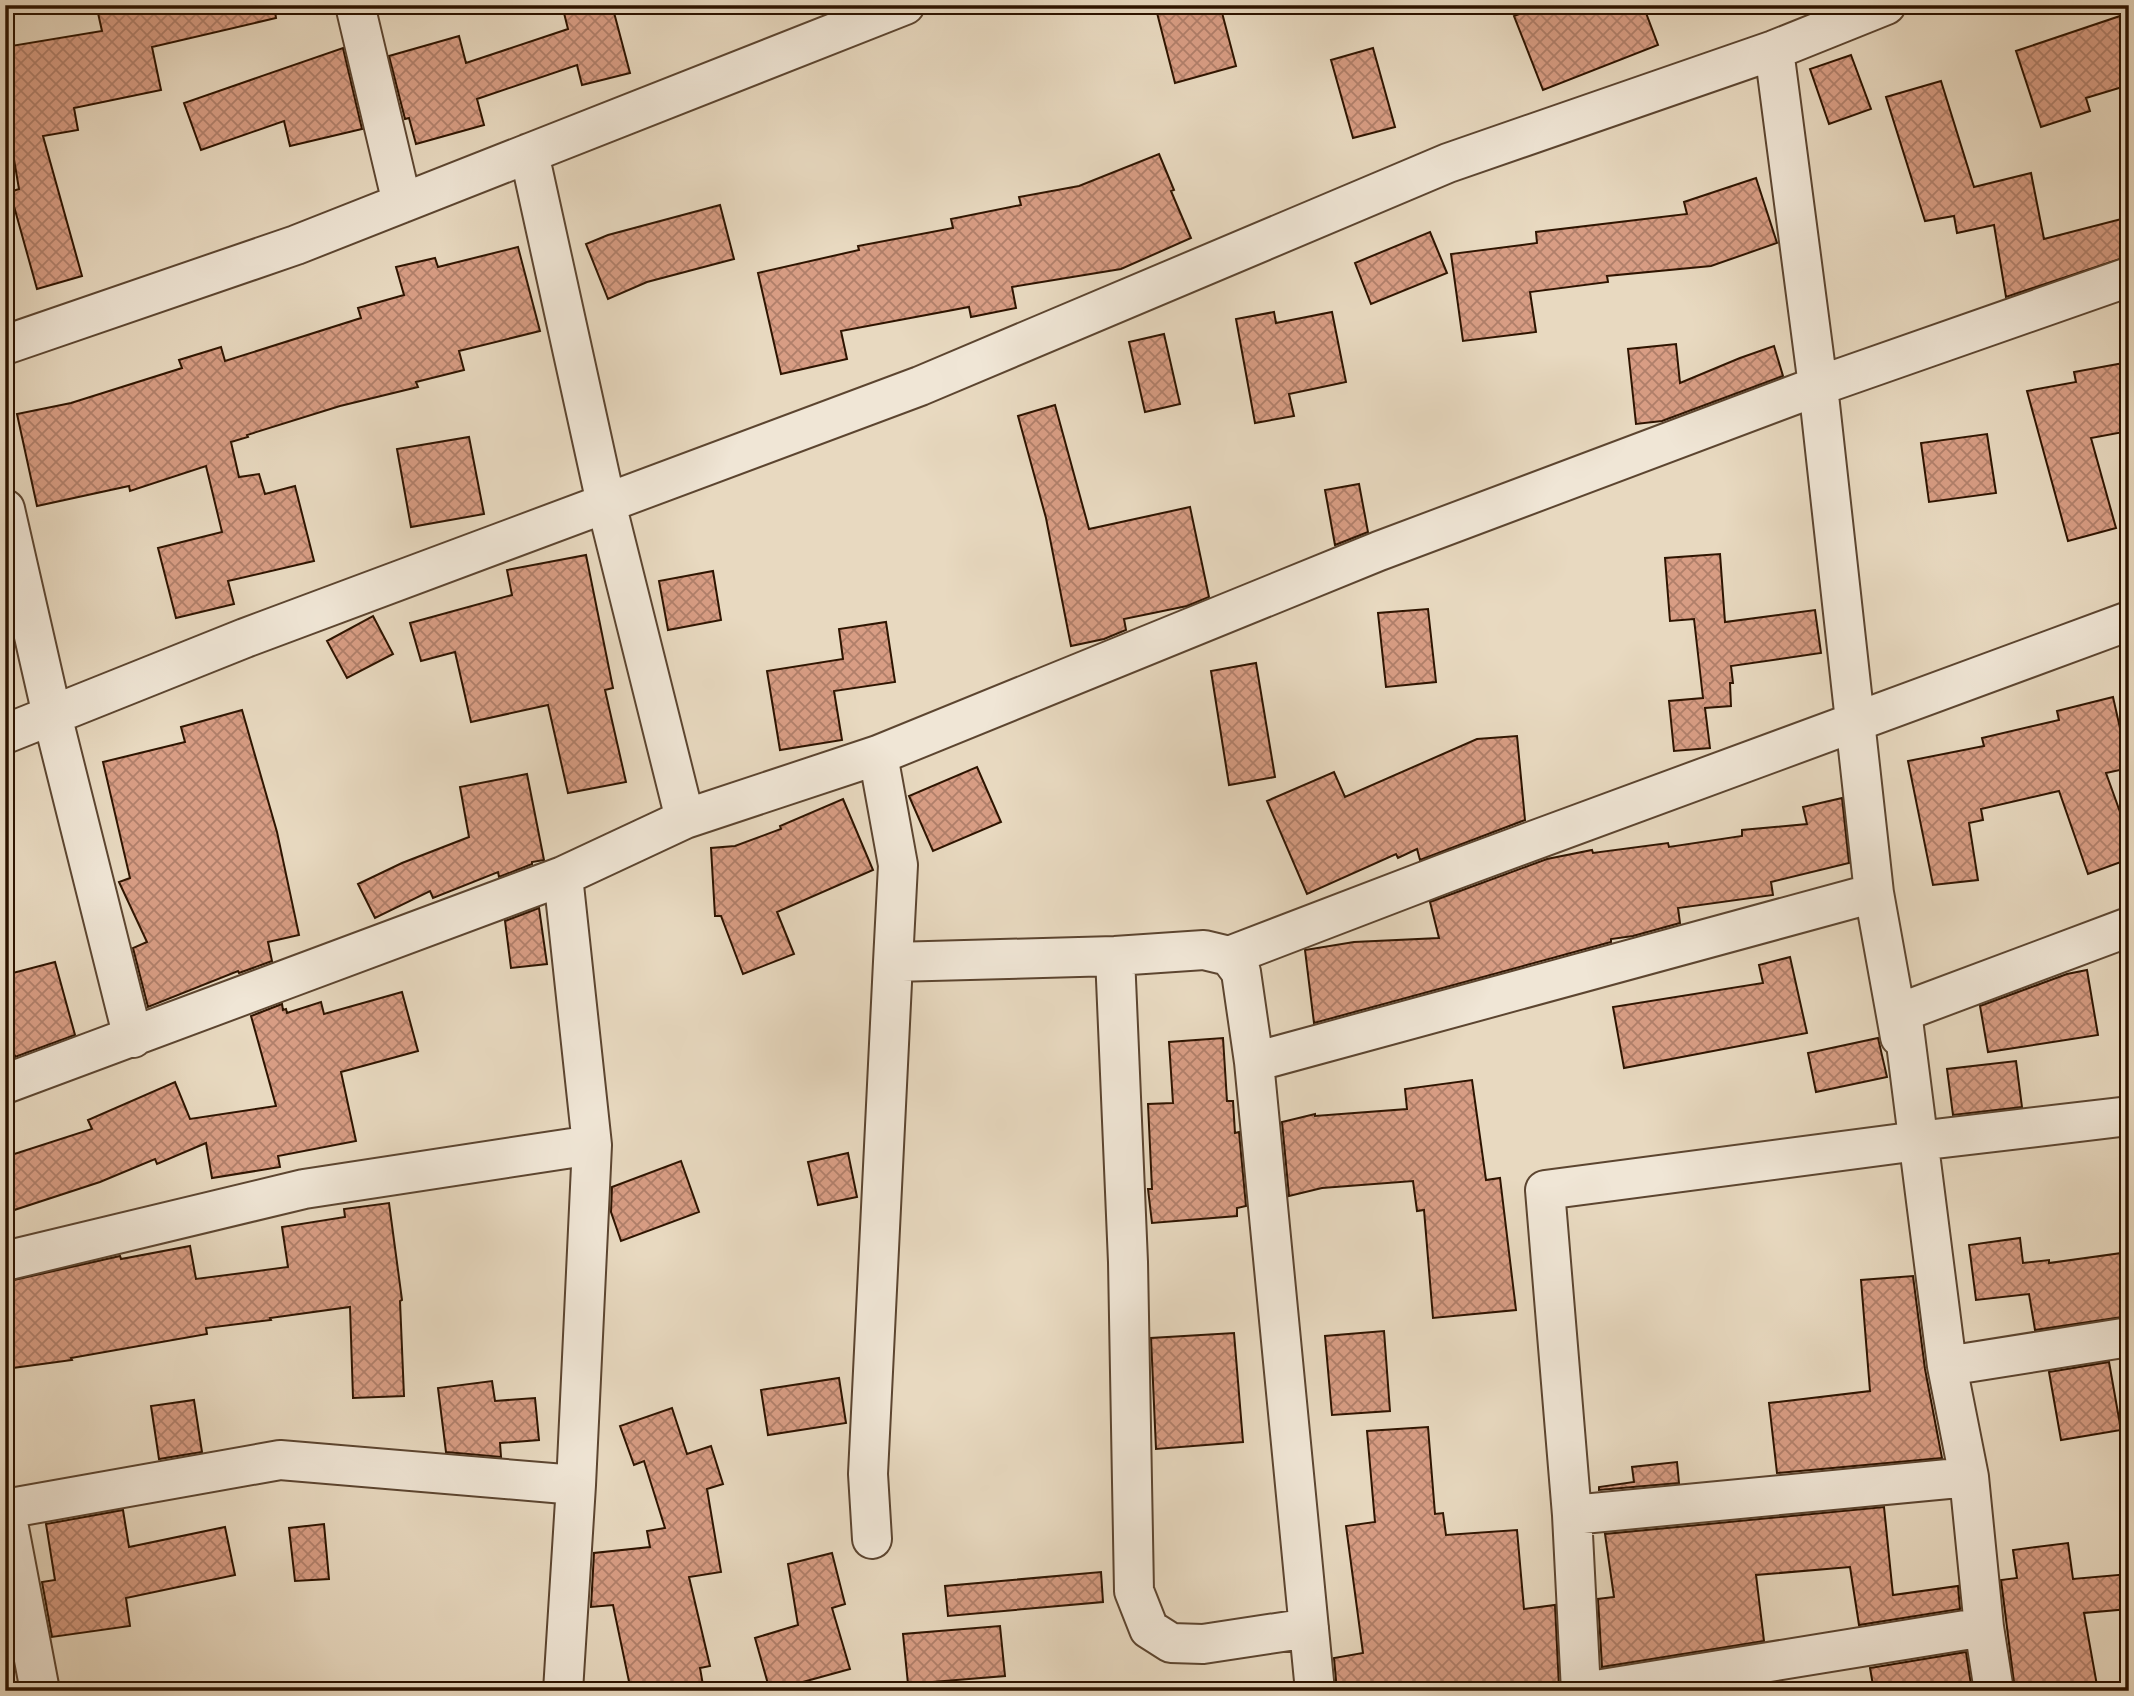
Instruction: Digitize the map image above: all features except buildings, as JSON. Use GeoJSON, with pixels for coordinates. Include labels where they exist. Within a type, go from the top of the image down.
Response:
{"type":"FeatureCollection","features":[{"type":"Feature","properties":{"kind":"street"},"geometry":{"type":"LineString","coordinates":[[355,5],[402,203]]}},
{"type":"Feature","properties":{"kind":"street"},"geometry":{"type":"LineString","coordinates":[[5,345],[296,245],[905,5]]}},
{"type":"Feature","properties":{"kind":"street"},"geometry":{"type":"LineString","coordinates":[[5,734],[245,638],[920,387],[1448,163],[1774,50],[1886,5]]}},
{"type":"Feature","properties":{"kind":"street"},"geometry":{"type":"LineString","coordinates":[[1774,50],[1818,386],[1874,893],[1918,1141]]}},
{"type":"Feature","properties":{"kind":"street"},"geometry":{"type":"LineString","coordinates":[[529,153],[606,503],[685,819]]}},
{"type":"Feature","properties":{"kind":"street"},"geometry":{"type":"LineString","coordinates":[[5,1084],[563,876],[685,819],[878,755],[1379,551],[1818,386],[2129,277]]}},
{"type":"Feature","properties":{"kind":"street"},"geometry":{"type":"LineString","coordinates":[[5,509],[52,715],[133,1038]]}},
{"type":"Feature","properties":{"kind":"street"},"geometry":{"type":"LineString","coordinates":[[893,962],[1115,956],[1204,950],[1229,956],[1451,871],[2129,621]]}},
{"type":"Feature","properties":{"kind":"street"},"geometry":{"type":"LineString","coordinates":[[873,1539],[868,1474],[898,865],[878,755]]}},
{"type":"Feature","properties":{"kind":"street"},"geometry":{"type":"LineString","coordinates":[[563,876],[592,1145],[563,1691]]}},
{"type":"Feature","properties":{"kind":"street"},"geometry":{"type":"LineString","coordinates":[[1254,1062],[1874,893]]}},
{"type":"Feature","properties":{"kind":"street"},"geometry":{"type":"LineString","coordinates":[[1994,1691],[1984,1627],[1969,1477],[1947,1366],[1902,1012],[2129,927]]}},
{"type":"Feature","properties":{"kind":"street"},"geometry":{"type":"LineString","coordinates":[[1115,956],[1128,1262],[1134,1591],[1149,1629],[1171,1643],[1203,1644],[1309,1628]]}},
{"type":"Feature","properties":{"kind":"street"},"geometry":{"type":"LineString","coordinates":[[1229,956],[1241,972],[1254,1062],[1315,1691]]}},
{"type":"Feature","properties":{"kind":"street"},"geometry":{"type":"LineString","coordinates":[[1581,1691],[1572,1515],[1545,1190],[2129,1116]]}},
{"type":"Feature","properties":{"kind":"street"},"geometry":{"type":"LineString","coordinates":[[5,1261],[304,1189],[592,1145]]}},
{"type":"Feature","properties":{"kind":"street"},"geometry":{"type":"LineString","coordinates":[[1947,1366],[2127,1346]]}},
{"type":"Feature","properties":{"kind":"street"},"geometry":{"type":"LineString","coordinates":[[40,1691],[5,1508],[281,1460],[576,1485]]}},
{"type":"Feature","properties":{"kind":"street"},"geometry":{"type":"LineString","coordinates":[[1572,1515],[1969,1477]]}},
{"type":"Feature","properties":{"kind":"street"},"geometry":{"type":"LineString","coordinates":[[1590,1691],[1984,1627]]}}]}
